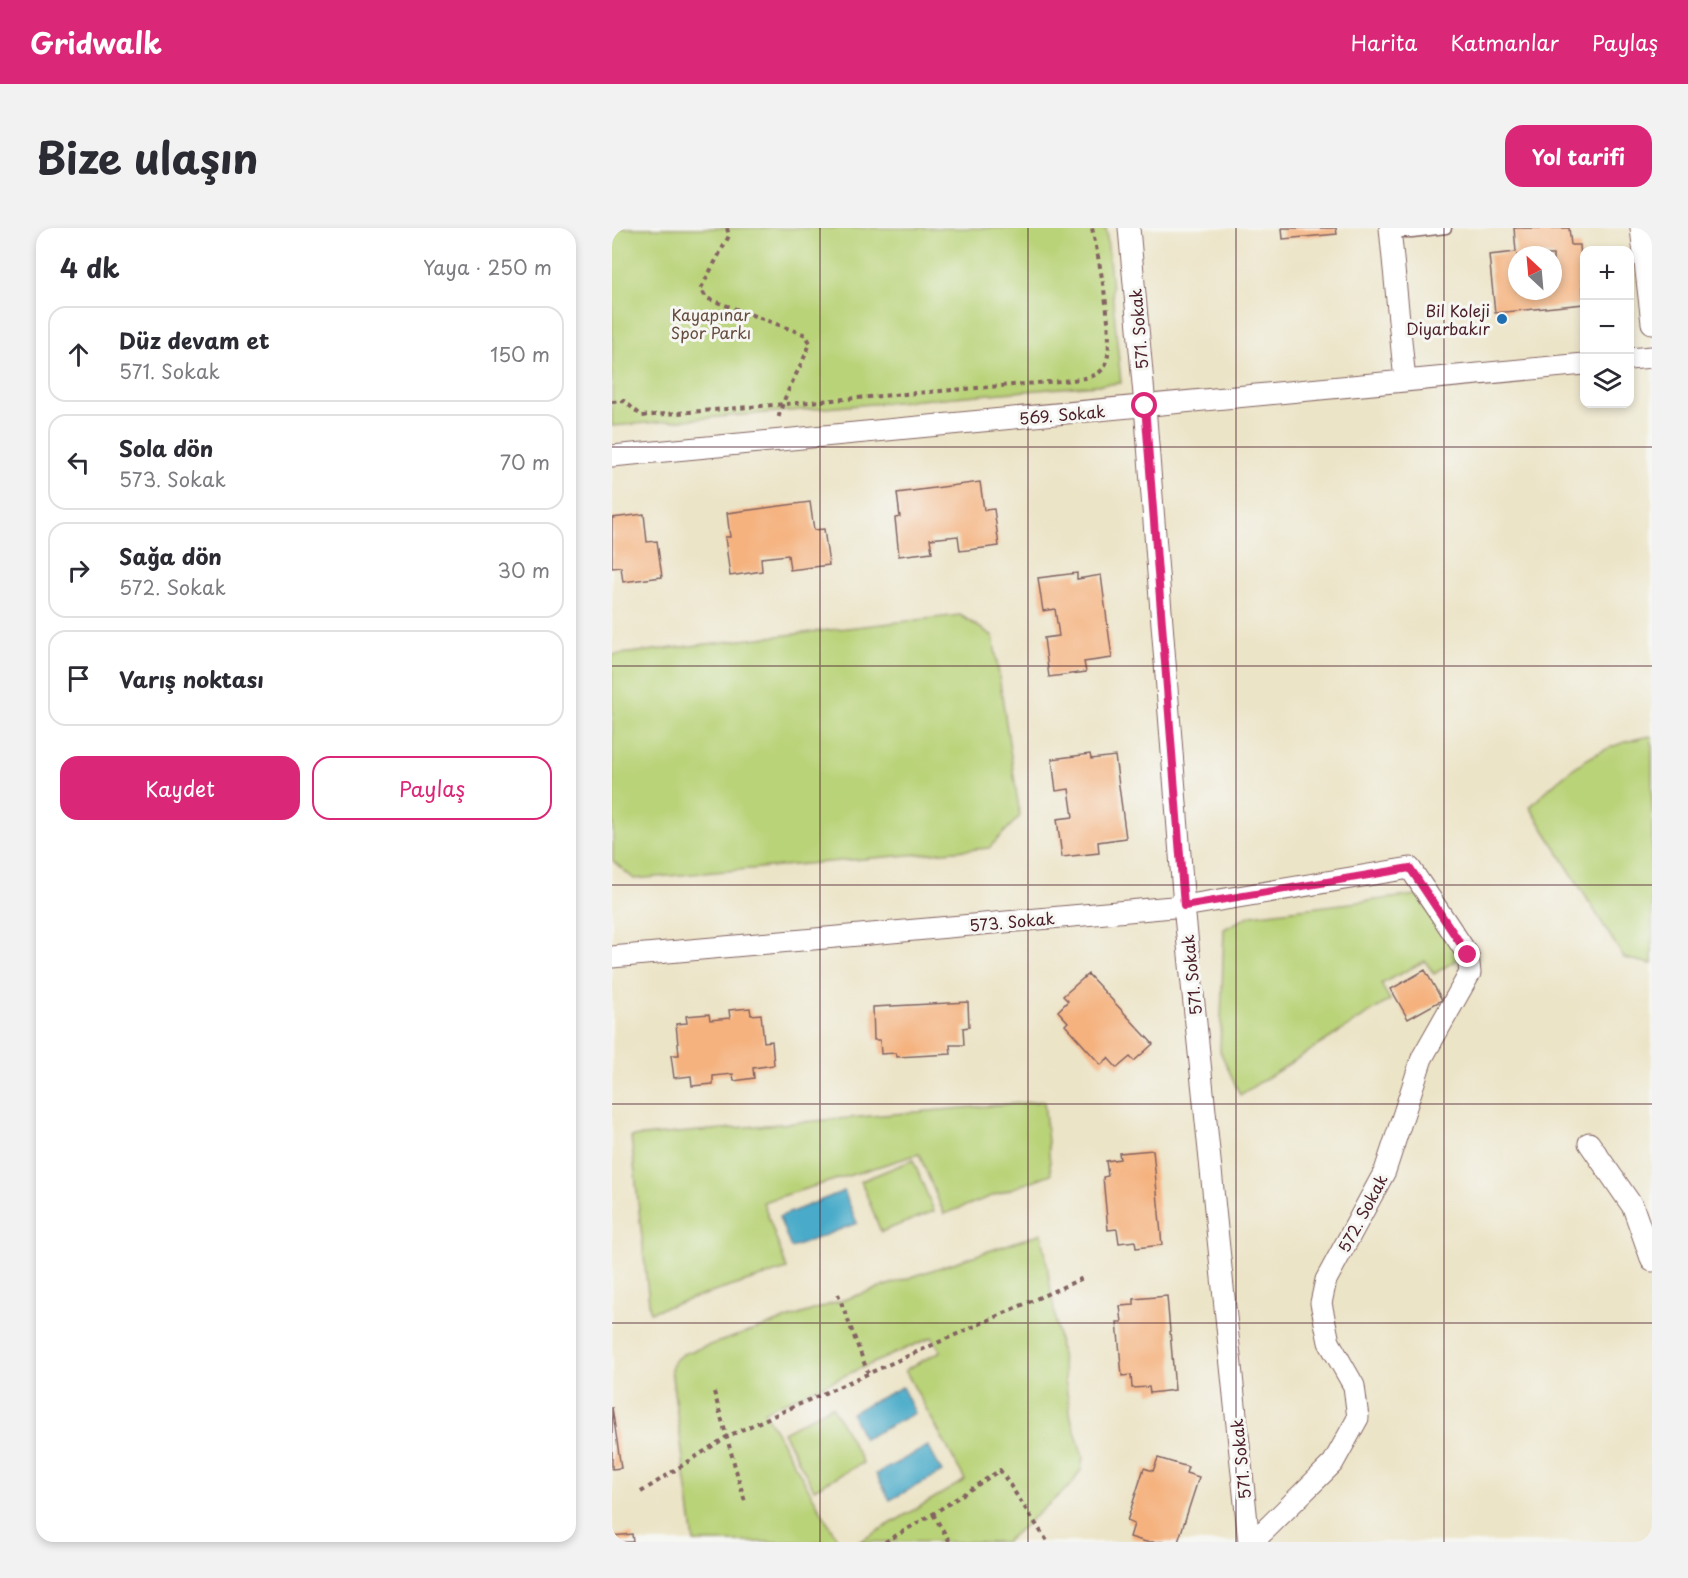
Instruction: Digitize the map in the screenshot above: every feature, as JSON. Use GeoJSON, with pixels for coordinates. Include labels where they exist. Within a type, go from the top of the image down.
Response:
{"type":"FeatureCollection","features":[{"type":"Feature","properties":{"kind":"street","name":"571. Sokak"},"geometry":{"type":"LineString","coordinates":[[1129,228],[1184,906],[1251,1542]]}},
{"type":"Feature","properties":{"kind":"street"},"geometry":{"type":"LineString","coordinates":[[1641,228],[1652,323]]}},
{"type":"Feature","properties":{"kind":"street"},"geometry":{"type":"LineString","coordinates":[[1390,230],[1405,381]]}},
{"type":"Feature","properties":{"kind":"street"},"geometry":{"type":"LineString","coordinates":[[1634,359],[1652,357]]}},
{"type":"Feature","properties":{"kind":"street","name":"569. Sokak"},"geometry":{"type":"LineString","coordinates":[[612,456],[1580,364]]}},
{"type":"Feature","properties":{"kind":"street","name":"573. Sokak"},"geometry":{"type":"LineString","coordinates":[[612,957],[1184,906],[1410,868]]}},
{"type":"Feature","properties":{"kind":"street","name":"572. Sokak"},"geometry":{"type":"LineString","coordinates":[[1251,1542],[1333,1463],[1358,1418],[1354,1386],[1329,1342],[1321,1303],[1326,1280],[1385,1171],[1422,1058],[1470,973],[1468,955],[1410,868]]}},
{"type":"Feature","properties":{"kind":"street"},"geometry":{"type":"LineString","coordinates":[[1589,1143],[1633,1207],[1652,1261]]}},
{"type":"Feature","properties":{"kind":"lane"},"geometry":{"type":"LineString","coordinates":[[1390,230],[1412,232],[1446,228]]}},
{"type":"Feature","properties":{"kind":"path"},"geometry":{"type":"LineString","coordinates":[[727,228],[729,236],[702,288],[706,298],[806,335],[810,342],[803,361],[781,403],[773,441]]}},
{"type":"Feature","properties":{"kind":"path"},"geometry":{"type":"LineString","coordinates":[[612,402],[624,401],[642,416],[1073,380],[1096,375],[1105,366],[1109,346],[1103,280],[1092,228]]}},
{"type":"Feature","properties":{"kind":"path"},"geometry":{"type":"LineString","coordinates":[[641,1492],[728,1436],[1083,1278]]}},
{"type":"Feature","properties":{"kind":"path"},"geometry":{"type":"LineString","coordinates":[[838,1294],[868,1372]]}},
{"type":"Feature","properties":{"kind":"path"},"geometry":{"type":"LineString","coordinates":[[714,1392],[745,1502]]}},
{"type":"Feature","properties":{"kind":"path"},"geometry":{"type":"LineString","coordinates":[[885,1542],[1000,1470],[1047,1540]]}},
{"type":"Feature","properties":{"kind":"path"},"geometry":{"type":"LineString","coordinates":[[933,1514],[950,1542]]}},
{"type":"Feature","properties":{"kind":"green space","name":"Kayapınar Spor Parkı"},"geometry":{"type":"Polygon","coordinates":[[[612,228],[1106,228],[1121,383],[612,426],[612,228]]]}},
{"type":"Feature","properties":{"kind":"green space"},"geometry":{"type":"Polygon","coordinates":[[[960,615],[993,636],[1020,816],[989,848],[634,879],[613,861],[612,655],[960,615]]]}},
{"type":"Feature","properties":{"kind":"green space"},"geometry":{"type":"Polygon","coordinates":[[[1652,736],[1652,964],[1624,958],[1530,807],[1570,770],[1600,752],[1616,745],[1652,736]]]}},
{"type":"Feature","properties":{"kind":"green space"},"geometry":{"type":"Polygon","coordinates":[[[1417,895],[1461,957],[1434,974],[1425,961],[1381,984],[1390,1000],[1240,1095],[1220,1051],[1224,929],[1251,915],[1417,895]]]}},
{"type":"Feature","properties":{"kind":"green space"},"geometry":{"type":"Polygon","coordinates":[[[1044,1101],[1051,1174],[944,1214],[919,1154],[763,1202],[787,1269],[650,1312],[631,1137],[1044,1101]]]}},
{"type":"Feature","properties":{"kind":"green space"},"geometry":{"type":"Polygon","coordinates":[[[913,1160],[934,1211],[881,1232],[861,1181],[913,1160]]]}},
{"type":"Feature","properties":{"kind":"green space"},"geometry":{"type":"Polygon","coordinates":[[[1042,1233],[1071,1418],[1083,1457],[1081,1470],[1072,1484],[1005,1542],[859,1542],[965,1480],[905,1370],[941,1351],[932,1337],[764,1411],[839,1542],[694,1542],[671,1369],[675,1360],[683,1354],[1042,1233]]]}},
{"type":"Feature","properties":{"kind":"green space"},"geometry":{"type":"Polygon","coordinates":[[[832,1406],[863,1463],[814,1489],[783,1432],[832,1406]]]}},
{"type":"Feature","properties":{"kind":"water"},"geometry":{"type":"Polygon","coordinates":[[[844,1191],[857,1223],[791,1248],[779,1217],[844,1191]]]}},
{"type":"Feature","properties":{"kind":"water"},"geometry":{"type":"Polygon","coordinates":[[[902,1387],[915,1413],[864,1439],[851,1413],[902,1387]]]}},
{"type":"Feature","properties":{"kind":"water"},"geometry":{"type":"Polygon","coordinates":[[[928,1446],[942,1472],[890,1500],[876,1474],[928,1446]]]}},
{"type":"Feature","properties":{"kind":"building"},"geometry":{"type":"Polygon","coordinates":[[[1282,228],[1336,228],[1337,234],[1283,239],[1282,228]]]}},
{"type":"Feature","properties":{"kind":"building"},"geometry":{"type":"Polygon","coordinates":[[[1514,228],[1569,228],[1571,245],[1580,245],[1580,304],[1495,313],[1489,255],[1508,253],[1508,300],[1562,300],[1562,246],[1516,246],[1514,228]]]}},
{"type":"Feature","properties":{"kind":"building"},"geometry":{"type":"Polygon","coordinates":[[[980,482],[984,510],[994,509],[999,546],[960,551],[958,536],[930,539],[932,552],[899,556],[895,518],[900,517],[897,493],[980,482]]]}},
{"type":"Feature","properties":{"kind":"building"},"geometry":{"type":"Polygon","coordinates":[[[810,502],[814,530],[824,529],[829,565],[790,570],[788,555],[761,558],[762,571],[730,576],[725,537],[730,537],[727,513],[810,502]]]}},
{"type":"Feature","properties":{"kind":"building"},"geometry":{"type":"Polygon","coordinates":[[[644,514],[647,542],[657,541],[662,577],[623,582],[621,567],[612,568],[612,518],[644,514]]]}},
{"type":"Feature","properties":{"kind":"building"},"geometry":{"type":"Polygon","coordinates":[[[1077,573],[1077,579],[1101,575],[1112,658],[1084,662],[1086,672],[1049,677],[1044,638],[1059,636],[1055,609],[1043,611],[1038,578],[1077,573]]]}},
{"type":"Feature","properties":{"kind":"building"},"geometry":{"type":"Polygon","coordinates":[[[1090,754],[1091,759],[1115,756],[1126,838],[1098,842],[1099,853],[1062,857],[1057,819],[1073,817],[1069,789],[1056,791],[1052,759],[1090,754]]]}},
{"type":"Feature","properties":{"kind":"building"},"geometry":{"type":"Polygon","coordinates":[[[1425,970],[1442,1000],[1408,1019],[1391,989],[1425,970]]]}},
{"type":"Feature","properties":{"kind":"building"},"geometry":{"type":"Polygon","coordinates":[[[1088,974],[1153,1044],[1134,1061],[1130,1057],[1117,1068],[1108,1058],[1101,1065],[1065,1025],[1068,1022],[1058,1011],[1068,1001],[1063,996],[1088,974]]]}},
{"type":"Feature","properties":{"kind":"building"},"geometry":{"type":"Polygon","coordinates":[[[968,1002],[969,1027],[963,1028],[964,1045],[950,1045],[951,1054],[897,1057],[896,1053],[881,1054],[880,1040],[874,1040],[873,1007],[968,1002]]]}},
{"type":"Feature","properties":{"kind":"building"},"geometry":{"type":"Polygon","coordinates":[[[750,1008],[751,1015],[761,1014],[764,1042],[772,1041],[774,1065],[753,1068],[754,1078],[734,1081],[733,1074],[713,1076],[713,1084],[692,1086],[691,1076],[674,1078],[671,1055],[679,1055],[676,1024],[687,1023],[686,1016],[709,1014],[710,1020],[730,1018],[729,1010],[750,1008]]]}},
{"type":"Feature","properties":{"kind":"building"},"geometry":{"type":"Polygon","coordinates":[[[1153,1150],[1162,1245],[1136,1248],[1135,1241],[1119,1243],[1117,1229],[1108,1230],[1103,1177],[1108,1176],[1106,1161],[1120,1159],[1119,1153],[1153,1150]]]}},
{"type":"Feature","properties":{"kind":"building"},"geometry":{"type":"Polygon","coordinates":[[[1167,1296],[1175,1390],[1150,1393],[1149,1387],[1132,1388],[1131,1375],[1122,1376],[1117,1322],[1122,1322],[1120,1306],[1134,1305],[1134,1299],[1167,1296]]]}},
{"type":"Feature","properties":{"kind":"building"},"geometry":{"type":"Polygon","coordinates":[[[612,1407],[621,1468],[612,1469],[612,1407]]]}},
{"type":"Feature","properties":{"kind":"building"},"geometry":{"type":"Polygon","coordinates":[[[1158,1458],[1188,1467],[1186,1473],[1199,1477],[1178,1542],[1146,1542],[1130,1537],[1134,1524],[1127,1521],[1144,1468],[1153,1471],[1158,1458]]]}},
{"type":"Feature","properties":{"kind":"building"},"geometry":{"type":"Polygon","coordinates":[[[632,1534],[633,1542],[612,1542],[612,1536],[632,1534]]]}},
{"type":"Feature","properties":{"kind":"place","name":"Bil Koleji Diyarbakır"},"geometry":{"type":"Point","coordinates":[1502,319]}},
{"type":"Feature","properties":{"kind":"route"},"geometry":{"type":"LineString","coordinates":[[1145,406],[1184,906],[1410,868],[1468,955]]}}]}
